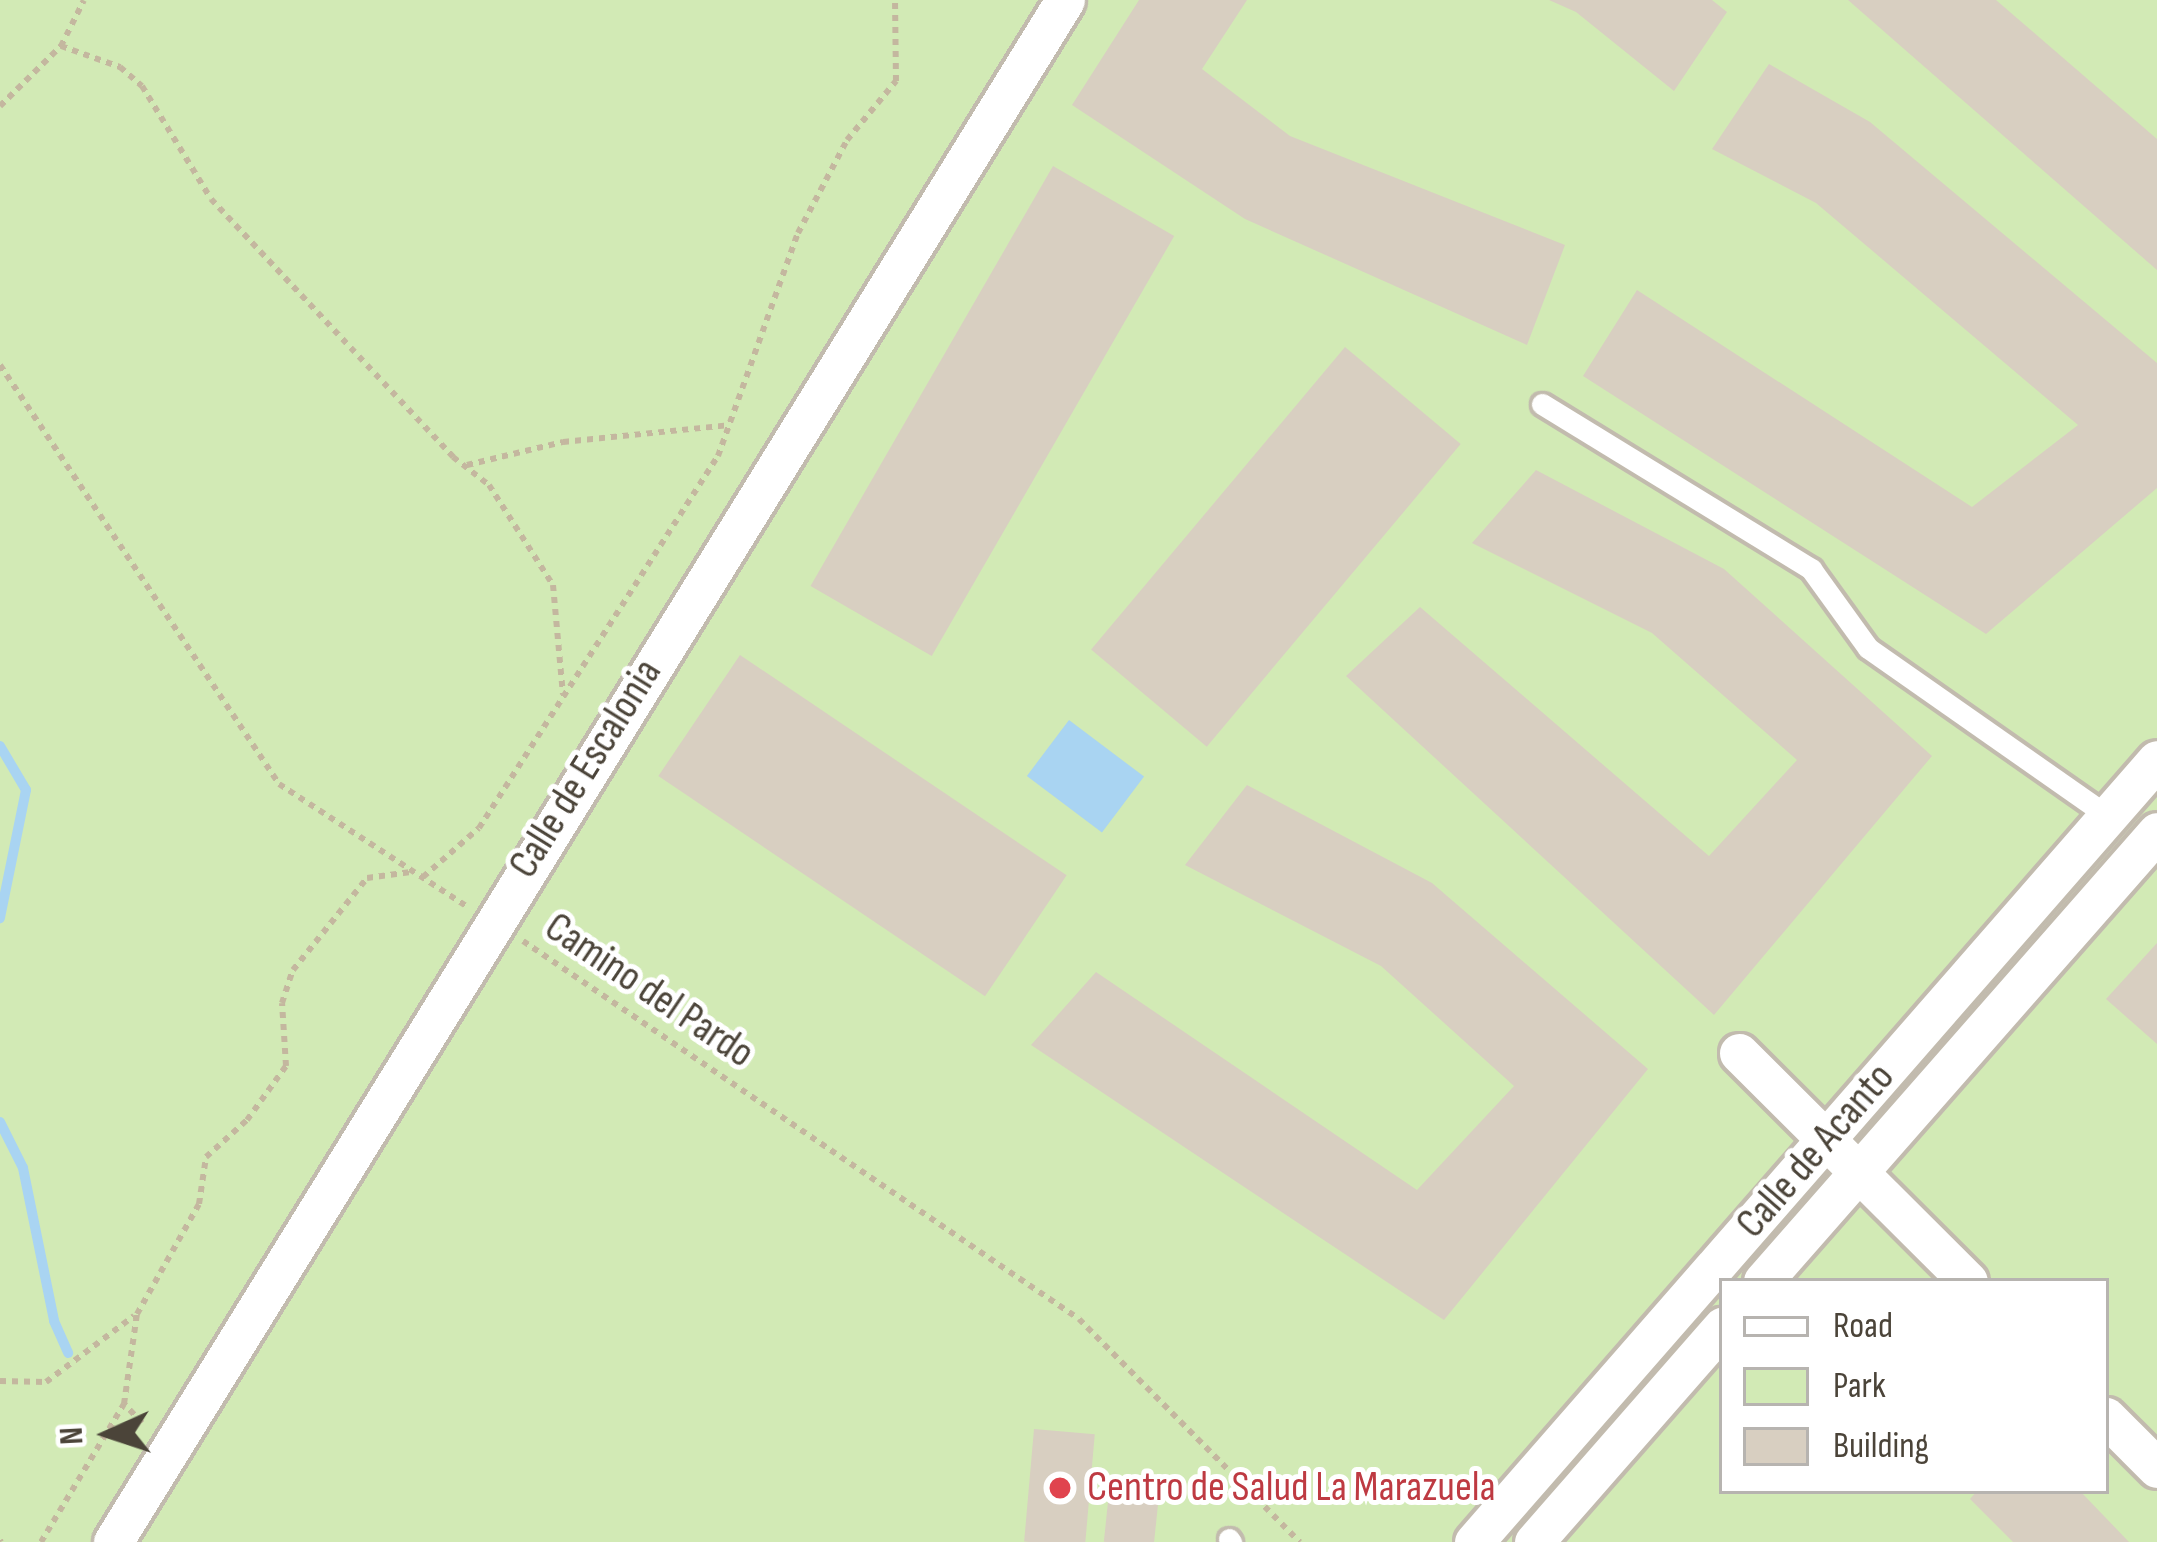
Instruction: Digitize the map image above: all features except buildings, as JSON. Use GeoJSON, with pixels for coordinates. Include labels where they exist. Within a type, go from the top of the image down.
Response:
{"type":"FeatureCollection","features":[{"type":"Feature","properties":{"kind":"street","name":"Calle de Escalonia"},"geometry":{"type":"LineString","coordinates":[[113,1542],[1065,0]]}},
{"type":"Feature","properties":{"kind":"street","name":"Calle de Acanto"},"geometry":{"type":"LineString","coordinates":[[1474,1542],[2157,760]]}},
{"type":"Feature","properties":{"kind":"street","name":"Calle de Acanto"},"geometry":{"type":"LineString","coordinates":[[1765,1278],[2157,832]]}},
{"type":"Feature","properties":{"kind":"street"},"geometry":{"type":"LineString","coordinates":[[1738,1053],[1966,1278]]}},
{"type":"Feature","properties":{"kind":"street"},"geometry":{"type":"LineString","coordinates":[[1534,1542],[1719,1331]]}},
{"type":"Feature","properties":{"kind":"street"},"geometry":{"type":"LineString","coordinates":[[2109,1420],[2157,1468]]}},
{"type":"Feature","properties":{"kind":"lane"},"geometry":{"type":"LineString","coordinates":[[1542,404],[1811,569],[1868,648],[2108,816]]}},
{"type":"Feature","properties":{"kind":"path"},"geometry":{"type":"LineString","coordinates":[[0,106],[61,46],[83,0]]}},
{"type":"Feature","properties":{"kind":"path"},"geometry":{"type":"LineString","coordinates":[[41,1542],[124,1404],[137,1313],[199,1204],[206,1157],[248,1120],[286,1066],[282,1003],[316,931],[367,878],[419,874],[479,827],[688,507],[729,425],[798,233],[847,140],[896,81],[895,0]]}},
{"type":"Feature","properties":{"kind":"path"},"geometry":{"type":"LineString","coordinates":[[61,46],[119,67],[142,86],[211,200],[464,466],[489,485],[553,585],[563,699]]}},
{"type":"Feature","properties":{"kind":"path","name":"Camino del Pardo"},"geometry":{"type":"LineString","coordinates":[[0,365],[279,784],[1079,1319],[1300,1542]]}},
{"type":"Feature","properties":{"kind":"path"},"geometry":{"type":"LineString","coordinates":[[464,466],[563,442],[729,425]]}},
{"type":"Feature","properties":{"kind":"path"},"geometry":{"type":"LineString","coordinates":[[0,1382],[46,1382],[137,1313]]}},
{"type":"Feature","properties":{"kind":"path"},"geometry":{"type":"LineString","coordinates":[[124,1404],[169,1452]]}},
{"type":"Feature","properties":{"kind":"green space"},"geometry":{"type":"Polygon","coordinates":[[[0,0],[2157,0],[2157,1542],[0,1542],[0,0]]]}},
{"type":"Feature","properties":{"kind":"water"},"geometry":{"type":"Polygon","coordinates":[[[1069,720],[1144,777],[1102,832],[1027,776],[1069,720]]]}},
{"type":"Feature","properties":{"kind":"waterway"},"geometry":{"type":"LineString","coordinates":[[0,746],[26,790],[0,918]]}},
{"type":"Feature","properties":{"kind":"waterway"},"geometry":{"type":"LineString","coordinates":[[0,1122],[23,1168],[54,1321],[68,1353]]}},
{"type":"Feature","properties":{"kind":"place","name":"Centro de Salud La Marazuela"},"geometry":{"type":"Point","coordinates":[1060,1488]}}]}
